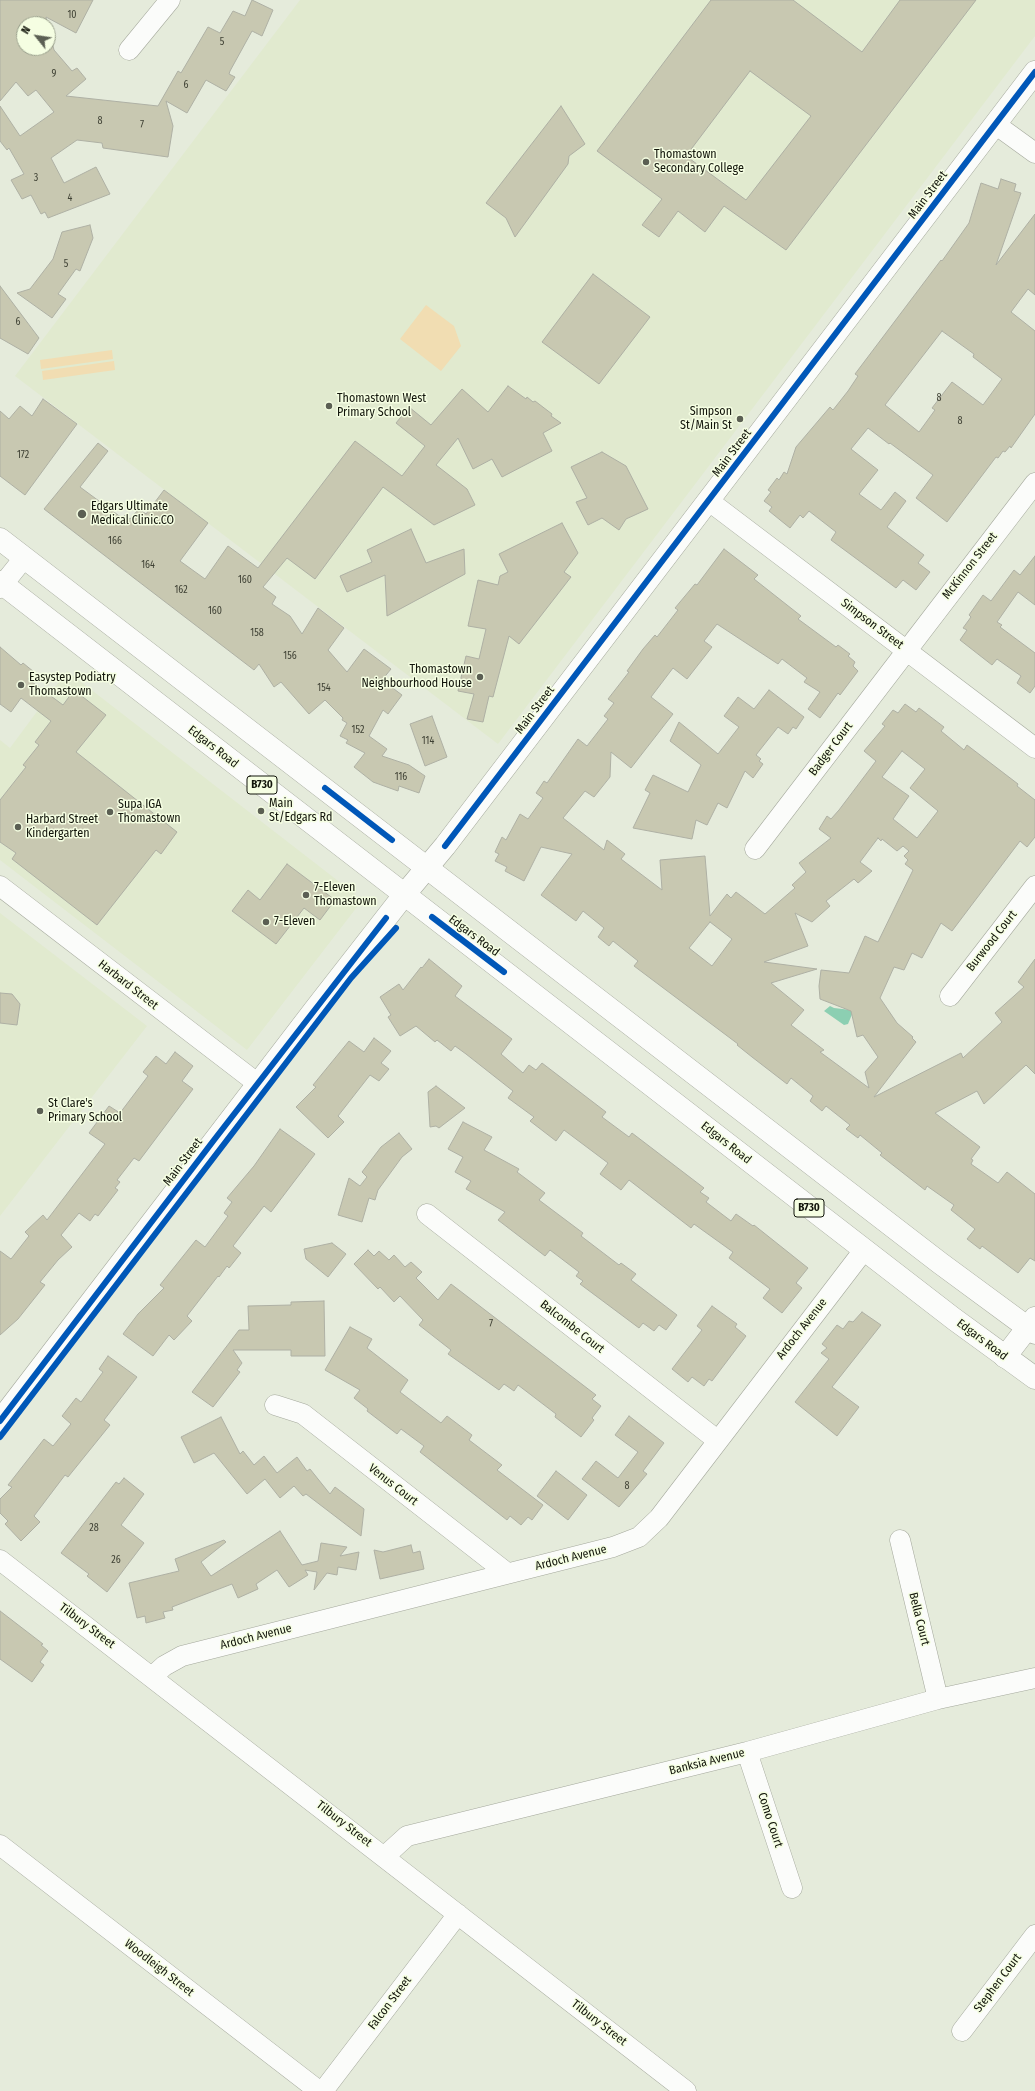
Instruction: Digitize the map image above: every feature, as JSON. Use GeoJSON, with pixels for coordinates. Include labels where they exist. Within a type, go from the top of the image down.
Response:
{"type":"FeatureCollection","features":[{"type":"Feature","properties":{"kind":"main road","name":"Main Street"},"geometry":{"type":"LineString","coordinates":[[0,1421],[257,1083],[404,895],[445,846],[1035,72]]}},
{"type":"Feature","properties":{"kind":"main road"},"geometry":{"type":"LineString","coordinates":[[0,539],[428,867],[1032,1326],[1005,1357]]}},
{"type":"Feature","properties":{"kind":"main road","name":"Edgars Road"},"geometry":{"type":"LineString","coordinates":[[1,585],[864,1250],[1035,1378]]}},
{"type":"Feature","properties":{"kind":"street"},"geometry":{"type":"LineString","coordinates":[[129,50],[170,0]]}},
{"type":"Feature","properties":{"kind":"street"},"geometry":{"type":"LineString","coordinates":[[995,124],[1035,153]]}},
{"type":"Feature","properties":{"kind":"street","name":"McKinnon Street"},"geometry":{"type":"LineString","coordinates":[[906,649],[1035,483]]}},
{"type":"Feature","properties":{"kind":"street","name":"Simpson Street"},"geometry":{"type":"LineString","coordinates":[[709,501],[1035,748]]}},
{"type":"Feature","properties":{"kind":"street"},"geometry":{"type":"LineString","coordinates":[[1,585],[24,558]]}},
{"type":"Feature","properties":{"kind":"street","name":"Badger Court"},"geometry":{"type":"LineString","coordinates":[[755,849],[906,649]]}},
{"type":"Feature","properties":{"kind":"street","name":"Harbard Street"},"geometry":{"type":"LineString","coordinates":[[0,886],[257,1083]]}},
{"type":"Feature","properties":{"kind":"street","name":"Burwood Court"},"geometry":{"type":"LineString","coordinates":[[950,996],[1035,886]]}},
{"type":"Feature","properties":{"kind":"street","name":"Balcombe Court"},"geometry":{"type":"LineString","coordinates":[[427,1214],[717,1440]]}},
{"type":"Feature","properties":{"kind":"street","name":"Ardoch Avenue"},"geometry":{"type":"LineString","coordinates":[[153,1676],[164,1666],[182,1656],[507,1573],[613,1548],[639,1537],[659,1518],[717,1440],[864,1250]]}},
{"type":"Feature","properties":{"kind":"street","name":"Venus Court"},"geometry":{"type":"LineString","coordinates":[[275,1405],[303,1414],[507,1573]]}},
{"type":"Feature","properties":{"kind":"street","name":"Bella Court"},"geometry":{"type":"LineString","coordinates":[[900,1540],[938,1699]]}},
{"type":"Feature","properties":{"kind":"street","name":"Tilbury Street"},"geometry":{"type":"LineString","coordinates":[[0,1560],[153,1676],[686,2091]]}},
{"type":"Feature","properties":{"kind":"street","name":"Banksia Avenue"},"geometry":{"type":"LineString","coordinates":[[385,1856],[407,1836],[747,1752],[938,1699],[1035,1678]]}},
{"type":"Feature","properties":{"kind":"street","name":"Como Court"},"geometry":{"type":"LineString","coordinates":[[747,1752],[792,1888]]}},
{"type":"Feature","properties":{"kind":"street","name":"Woodleigh Street"},"geometry":{"type":"LineString","coordinates":[[0,1845],[319,2091]]}},
{"type":"Feature","properties":{"kind":"street","name":"Falcon Street"},"geometry":{"type":"LineString","coordinates":[[323,2091],[458,1914]]}},
{"type":"Feature","properties":{"kind":"street","name":"Stephen Court"},"geometry":{"type":"LineString","coordinates":[[962,2031],[1035,1934]]}},
{"type":"Feature","properties":{"kind":"shaded area"},"geometry":{"type":"Polygon","coordinates":[[[300,0],[1035,0],[1035,36],[498,744],[15,376],[300,0]]]}},
{"type":"Feature","properties":{"kind":"shaded area"},"geometry":{"type":"Polygon","coordinates":[[[426,305],[454,326],[461,346],[441,371],[400,339],[426,305]]]}},
{"type":"Feature","properties":{"kind":"shaded area"},"geometry":{"type":"Polygon","coordinates":[[[112,350],[113,359],[41,369],[40,360],[112,350]]]}},
{"type":"Feature","properties":{"kind":"shaded area"},"geometry":{"type":"Polygon","coordinates":[[[114,361],[115,370],[43,380],[42,371],[114,361]]]}},
{"type":"Feature","properties":{"kind":"shaded area"},"geometry":{"type":"Polygon","coordinates":[[[67,671],[355,894],[357,907],[247,1050],[0,860],[0,740],[10,748],[67,671]]]}},
{"type":"Feature","properties":{"kind":"shaded area","name":"St Clare's Primary School"},"geometry":{"type":"Polygon","coordinates":[[[0,913],[147,1026],[0,1216],[0,913]]]}},
{"type":"Feature","properties":{"kind":"shaded area"},"geometry":{"type":"Polygon","coordinates":[[[830,1006],[834,1008],[851,1010],[853,1012],[848,1024],[844,1025],[824,1011],[830,1006]]]}},
{"type":"Feature","properties":{"kind":"building"},"geometry":{"type":"Polygon","coordinates":[[[0,0],[93,0],[76,33],[56,22],[56,16],[16,16],[16,56],[56,56],[56,52],[72,71],[77,68],[86,79],[66,96],[158,106],[178,71],[181,73],[208,27],[220,33],[233,11],[245,16],[252,0],[273,10],[262,36],[252,31],[230,71],[229,74],[235,77],[226,91],[206,80],[187,113],[166,101],[173,126],[168,157],[103,148],[102,143],[77,140],[51,158],[64,183],[96,167],[110,194],[48,218],[45,212],[41,214],[31,195],[22,199],[11,180],[24,174],[9,148],[7,150],[0,141],[0,106],[20,136],[54,112],[36,90],[28,96],[16,82],[0,101],[0,0]]]}},
{"type":"Feature","properties":{"kind":"building"},"geometry":{"type":"Polygon","coordinates":[[[711,0],[793,0],[862,52],[900,0],[976,0],[786,250],[724,206],[705,232],[678,211],[659,237],[642,225],[662,199],[597,151],[711,0]],[[750,71],[686,156],[746,200],[811,116],[750,71]]]}},
{"type":"Feature","properties":{"kind":"building"},"geometry":{"type":"Polygon","coordinates":[[[561,106],[585,144],[569,156],[568,164],[515,237],[506,218],[486,203],[561,106]]]}},
{"type":"Feature","properties":{"kind":"building"},"geometry":{"type":"Polygon","coordinates":[[[1001,179],[1016,184],[1014,191],[1021,193],[996,265],[1035,214],[1035,295],[1028,289],[1011,312],[1035,331],[1035,414],[1011,448],[1010,446],[1005,452],[1003,451],[998,458],[996,457],[947,522],[916,498],[933,475],[868,428],[851,449],[878,470],[859,494],[881,510],[895,492],[906,501],[887,527],[924,555],[918,563],[930,572],[916,590],[903,580],[896,588],[831,540],[836,532],[809,511],[803,518],[800,515],[790,528],[769,511],[772,507],[764,501],[771,492],[768,490],[777,478],[779,480],[784,472],[787,474],[796,447],[830,407],[833,410],[848,391],[858,376],[855,374],[941,260],[942,261],[969,223],[981,183],[998,189],[1001,179]],[[942,331],[885,405],[919,432],[935,410],[932,408],[952,382],[983,405],[1002,379],[973,357],[974,354],[942,331]]]}},
{"type":"Feature","properties":{"kind":"building"},"geometry":{"type":"Polygon","coordinates":[[[90,225],[93,238],[80,271],[76,269],[58,294],[66,299],[52,318],[17,293],[30,289],[53,259],[62,232],[90,225]]]}},
{"type":"Feature","properties":{"kind":"building"},"geometry":{"type":"Polygon","coordinates":[[[593,274],[650,317],[599,384],[542,342],[593,274]]]}},
{"type":"Feature","properties":{"kind":"building"},"geometry":{"type":"Polygon","coordinates":[[[0,286],[39,338],[28,354],[0,338],[0,286]]]}},
{"type":"Feature","properties":{"kind":"building"},"geometry":{"type":"Polygon","coordinates":[[[508,386],[526,399],[527,397],[533,402],[535,401],[561,423],[543,433],[552,451],[502,477],[492,459],[473,469],[458,438],[436,465],[467,489],[475,505],[434,525],[383,487],[315,579],[287,558],[263,587],[276,597],[272,604],[290,616],[302,634],[318,608],[344,628],[328,650],[347,672],[364,649],[391,669],[382,680],[402,695],[388,714],[383,710],[369,736],[387,749],[382,756],[409,765],[425,776],[419,793],[399,786],[398,791],[373,782],[354,767],[365,753],[346,743],[348,740],[340,736],[347,723],[342,720],[343,718],[325,700],[309,714],[281,682],[274,687],[259,664],[254,670],[44,509],[98,443],[108,451],[80,487],[122,518],[125,515],[130,519],[139,509],[146,514],[164,490],[208,523],[180,561],[205,579],[228,546],[258,568],[355,441],[402,476],[425,446],[396,423],[409,407],[431,425],[462,389],[488,412],[508,386]]]}},
{"type":"Feature","properties":{"kind":"building"},"geometry":{"type":"Polygon","coordinates":[[[43,399],[77,424],[25,495],[0,476],[0,411],[9,419],[20,406],[32,416],[43,399]]]}},
{"type":"Feature","properties":{"kind":"building"},"geometry":{"type":"Polygon","coordinates":[[[602,452],[626,466],[648,509],[626,519],[619,530],[602,518],[588,525],[576,502],[587,498],[571,467],[602,452]]]}},
{"type":"Feature","properties":{"kind":"building"},"geometry":{"type":"Polygon","coordinates":[[[562,523],[578,553],[564,572],[571,577],[519,644],[509,636],[493,697],[489,696],[483,722],[467,719],[474,694],[458,691],[466,656],[479,659],[486,629],[468,626],[478,580],[498,585],[500,576],[508,572],[499,554],[562,523]]]}},
{"type":"Feature","properties":{"kind":"building"},"geometry":{"type":"Polygon","coordinates":[[[411,529],[426,563],[464,549],[465,574],[387,616],[385,575],[347,592],[340,576],[372,562],[367,550],[411,529]]]}},
{"type":"Feature","properties":{"kind":"building"},"geometry":{"type":"Polygon","coordinates":[[[724,549],[758,575],[754,579],[801,616],[798,619],[836,647],[838,645],[850,654],[848,656],[855,662],[853,666],[858,671],[840,695],[838,693],[820,718],[808,709],[820,692],[804,682],[807,678],[782,659],[778,664],[717,624],[704,641],[712,647],[687,679],[673,668],[651,697],[673,714],[631,768],[611,752],[610,777],[594,797],[585,791],[563,818],[604,850],[607,840],[625,854],[621,859],[662,890],[660,860],[705,856],[710,916],[727,894],[731,898],[736,892],[765,914],[795,888],[792,885],[806,872],[799,863],[831,838],[819,829],[827,816],[831,819],[839,810],[876,761],[864,751],[885,726],[882,724],[893,710],[898,713],[905,704],[916,712],[919,708],[944,727],[941,731],[964,750],[967,745],[1018,784],[1017,786],[1035,800],[1035,837],[1027,847],[1020,841],[952,931],[941,923],[922,958],[912,953],[904,970],[894,967],[880,998],[897,1023],[913,1037],[912,1038],[916,1042],[874,1097],[961,1053],[963,1058],[1002,1022],[995,1013],[1024,987],[1018,982],[1035,959],[1035,1074],[1026,1065],[984,1104],[977,1091],[935,1113],[980,1147],[971,1159],[973,1160],[971,1164],[998,1183],[1007,1172],[1035,1194],[1035,1261],[1030,1258],[1018,1273],[982,1246],[980,1249],[967,1239],[975,1229],[951,1210],[954,1205],[927,1186],[925,1190],[880,1155],[882,1153],[860,1135],[858,1138],[846,1129],[850,1125],[826,1106],[822,1111],[810,1101],[813,1096],[791,1078],[787,1084],[737,1045],[738,1044],[634,966],[638,961],[613,941],[609,946],[598,937],[604,928],[583,911],[576,921],[541,895],[572,854],[541,847],[524,881],[505,871],[507,867],[495,861],[499,854],[495,852],[502,837],[506,840],[520,814],[528,819],[543,798],[536,793],[544,781],[547,783],[578,739],[587,746],[608,719],[604,716],[614,703],[608,699],[629,672],[627,671],[643,649],[655,635],[657,637],[678,610],[675,608],[695,584],[697,585],[724,549]],[[902,751],[882,777],[909,796],[893,819],[917,838],[938,811],[910,788],[925,769],[902,751]],[[878,838],[860,862],[872,871],[858,883],[854,879],[826,901],[830,906],[812,922],[795,913],[808,946],[764,962],[817,969],[771,983],[804,1010],[791,1025],[824,1050],[820,1052],[869,1088],[865,1072],[878,1057],[863,1035],[857,1037],[851,1011],[820,999],[819,986],[821,970],[849,973],[865,936],[878,942],[913,870],[905,864],[908,860],[904,856],[909,851],[903,846],[897,851],[882,839],[881,841],[878,838]],[[710,922],[689,948],[712,966],[732,939],[710,922]]]}},
{"type":"Feature","properties":{"kind":"building"},"geometry":{"type":"Polygon","coordinates":[[[1035,556],[1035,605],[1018,592],[997,622],[1002,625],[1000,627],[1035,653],[1035,686],[1030,693],[1017,683],[1021,676],[997,659],[992,665],[960,640],[967,630],[963,628],[971,617],[969,615],[983,595],[991,601],[1014,570],[1020,575],[1035,556]]]}},
{"type":"Feature","properties":{"kind":"building"},"geometry":{"type":"Polygon","coordinates":[[[0,647],[21,665],[23,663],[34,672],[28,679],[63,705],[74,690],[106,715],[76,752],[177,832],[161,854],[156,850],[97,925],[12,859],[16,853],[0,842],[0,800],[26,767],[23,765],[39,745],[35,742],[51,721],[21,698],[11,712],[0,704],[0,647]]]}},
{"type":"Feature","properties":{"kind":"building"},"geometry":{"type":"Polygon","coordinates":[[[769,690],[804,717],[796,729],[793,727],[788,734],[778,727],[756,755],[761,759],[759,761],[763,764],[753,778],[745,771],[727,808],[718,803],[707,825],[696,820],[692,839],[633,828],[650,793],[645,790],[653,775],[688,792],[701,765],[670,741],[679,722],[718,754],[739,727],[724,716],[738,697],[754,709],[769,690]]]}},
{"type":"Feature","properties":{"kind":"building"},"geometry":{"type":"Polygon","coordinates":[[[432,716],[447,757],[425,766],[410,724],[432,716]]]}},
{"type":"Feature","properties":{"kind":"building"},"geometry":{"type":"Polygon","coordinates":[[[287,864],[335,900],[320,920],[304,908],[276,944],[232,911],[248,890],[260,900],[287,864]]]}},
{"type":"Feature","properties":{"kind":"building"},"geometry":{"type":"Polygon","coordinates":[[[429,959],[462,986],[455,996],[512,1039],[501,1054],[523,1073],[529,1065],[536,1070],[542,1063],[606,1112],[602,1117],[629,1137],[632,1133],[704,1188],[700,1192],[709,1198],[706,1202],[731,1221],[736,1214],[753,1226],[754,1225],[808,1268],[796,1283],[802,1288],[782,1313],[763,1298],[770,1289],[729,1258],[733,1252],[694,1224],[691,1228],[629,1180],[621,1190],[600,1174],[608,1163],[564,1130],[556,1141],[530,1121],[534,1117],[508,1098],[513,1091],[455,1046],[451,1051],[437,1040],[435,1042],[416,1026],[400,1036],[388,1017],[391,1015],[380,997],[399,984],[403,990],[429,959]]]}},
{"type":"Feature","properties":{"kind":"building"},"geometry":{"type":"Polygon","coordinates":[[[0,993],[12,994],[20,1004],[17,1025],[0,1023],[0,993]]]}},
{"type":"Feature","properties":{"kind":"building"},"geometry":{"type":"Polygon","coordinates":[[[374,1038],[391,1051],[381,1063],[389,1069],[379,1081],[370,1075],[338,1116],[344,1122],[328,1138],[296,1107],[316,1087],[313,1085],[349,1041],[364,1052],[374,1038]]]}},
{"type":"Feature","properties":{"kind":"building"},"geometry":{"type":"Polygon","coordinates":[[[175,1052],[193,1066],[182,1081],[193,1089],[139,1161],[134,1158],[117,1180],[120,1182],[115,1188],[118,1190],[98,1216],[95,1214],[90,1221],[79,1213],[61,1235],[72,1247],[58,1260],[40,1282],[45,1285],[18,1319],[0,1335],[0,1251],[11,1259],[29,1236],[25,1232],[43,1215],[47,1220],[105,1144],[89,1133],[109,1106],[120,1113],[148,1076],[143,1072],[156,1056],[166,1064],[175,1052]]]}},
{"type":"Feature","properties":{"kind":"building"},"geometry":{"type":"Polygon","coordinates":[[[436,1086],[465,1108],[439,1128],[436,1126],[430,1127],[428,1092],[436,1086]]]}},
{"type":"Feature","properties":{"kind":"building"},"geometry":{"type":"Polygon","coordinates":[[[463,1122],[492,1137],[484,1150],[519,1169],[517,1172],[545,1193],[539,1200],[583,1233],[581,1236],[619,1265],[621,1263],[636,1274],[631,1280],[677,1315],[666,1330],[659,1325],[654,1331],[643,1323],[639,1328],[580,1284],[583,1281],[576,1276],[579,1272],[550,1250],[545,1256],[498,1220],[505,1212],[466,1189],[471,1181],[455,1172],[463,1157],[448,1149],[463,1122]]]}},
{"type":"Feature","properties":{"kind":"building"},"geometry":{"type":"Polygon","coordinates":[[[280,1129],[315,1154],[271,1212],[264,1206],[233,1246],[241,1253],[229,1268],[227,1266],[219,1277],[218,1276],[187,1316],[192,1321],[174,1340],[169,1335],[153,1356],[123,1334],[138,1314],[164,1288],[160,1285],[196,1240],[205,1247],[228,1216],[224,1213],[232,1202],[227,1198],[254,1166],[280,1129]]]}},
{"type":"Feature","properties":{"kind":"building"},"geometry":{"type":"Polygon","coordinates":[[[399,1133],[412,1149],[402,1157],[378,1190],[375,1200],[369,1198],[362,1222],[338,1215],[349,1178],[360,1186],[367,1177],[362,1172],[381,1147],[399,1133]]]}},
{"type":"Feature","properties":{"kind":"building"},"geometry":{"type":"Polygon","coordinates":[[[332,1243],[346,1254],[328,1277],[306,1259],[304,1249],[332,1243]]]}},
{"type":"Feature","properties":{"kind":"building"},"geometry":{"type":"Polygon","coordinates":[[[368,1250],[374,1256],[379,1251],[389,1260],[394,1255],[405,1267],[411,1262],[422,1272],[416,1278],[438,1300],[451,1284],[596,1395],[592,1399],[601,1406],[592,1418],[594,1420],[581,1437],[555,1417],[556,1414],[518,1385],[514,1391],[504,1384],[499,1390],[448,1354],[451,1350],[419,1325],[423,1320],[400,1296],[394,1302],[380,1287],[378,1289],[354,1264],[368,1250]]]}},
{"type":"Feature","properties":{"kind":"building"},"geometry":{"type":"Polygon","coordinates":[[[324,1301],[325,1356],[291,1356],[291,1350],[233,1350],[242,1363],[237,1370],[240,1372],[213,1407],[192,1392],[239,1330],[249,1330],[248,1306],[291,1305],[291,1302],[324,1301]]]}},
{"type":"Feature","properties":{"kind":"building"},"geometry":{"type":"Polygon","coordinates":[[[712,1306],[737,1324],[735,1327],[746,1336],[712,1381],[709,1379],[704,1386],[692,1377],[688,1382],[672,1369],[702,1330],[697,1326],[712,1306]]]}},
{"type":"Feature","properties":{"kind":"building"},"geometry":{"type":"Polygon","coordinates":[[[862,1312],[881,1325],[832,1387],[859,1407],[837,1436],[795,1402],[829,1359],[821,1353],[827,1348],[822,1344],[837,1325],[843,1329],[849,1321],[853,1322],[862,1312]]]}},
{"type":"Feature","properties":{"kind":"building"},"geometry":{"type":"Polygon","coordinates":[[[350,1327],[372,1339],[367,1348],[408,1380],[400,1392],[441,1423],[447,1416],[472,1435],[469,1440],[502,1465],[497,1470],[543,1505],[532,1520],[528,1517],[521,1525],[510,1516],[507,1520],[420,1452],[424,1446],[401,1429],[397,1434],[367,1411],[368,1409],[354,1398],[360,1390],[325,1370],[350,1327]]]}},
{"type":"Feature","properties":{"kind":"building"},"geometry":{"type":"Polygon","coordinates":[[[108,1356],[137,1377],[104,1420],[110,1425],[68,1477],[65,1475],[34,1516],[40,1522],[21,1541],[5,1524],[8,1521],[0,1513],[0,1499],[12,1487],[8,1485],[44,1439],[53,1446],[71,1424],[62,1416],[76,1398],[81,1402],[103,1372],[99,1369],[108,1356]]]}},
{"type":"Feature","properties":{"kind":"building"},"geometry":{"type":"Polygon","coordinates":[[[629,1416],[664,1443],[643,1471],[647,1474],[619,1507],[582,1479],[596,1461],[618,1478],[638,1452],[615,1435],[629,1416]]]}},
{"type":"Feature","properties":{"kind":"building"},"geometry":{"type":"Polygon","coordinates":[[[221,1417],[240,1454],[243,1451],[254,1465],[264,1456],[277,1473],[297,1457],[307,1471],[310,1469],[330,1494],[335,1487],[364,1509],[361,1536],[306,1494],[303,1496],[294,1486],[280,1498],[265,1479],[247,1494],[214,1453],[194,1463],[181,1437],[221,1417]]]}},
{"type":"Feature","properties":{"kind":"building"},"geometry":{"type":"Polygon","coordinates":[[[556,1471],[587,1495],[568,1520],[537,1496],[556,1471]]]}},
{"type":"Feature","properties":{"kind":"building"},"geometry":{"type":"Polygon","coordinates":[[[124,1478],[144,1494],[121,1525],[144,1543],[107,1592],[87,1576],[89,1574],[61,1553],[116,1482],[119,1484],[124,1478]]]}},
{"type":"Feature","properties":{"kind":"building"},"geometry":{"type":"Polygon","coordinates":[[[280,1531],[302,1565],[318,1561],[321,1543],[347,1547],[340,1556],[359,1552],[356,1570],[338,1567],[337,1575],[327,1573],[314,1590],[317,1572],[305,1570],[308,1575],[289,1587],[277,1570],[256,1584],[258,1589],[238,1598],[232,1584],[172,1607],[173,1610],[163,1612],[165,1618],[146,1623],[145,1616],[137,1618],[129,1583],[179,1571],[175,1559],[224,1540],[226,1542],[201,1562],[211,1576],[280,1531]]]}},
{"type":"Feature","properties":{"kind":"building"},"geometry":{"type":"Polygon","coordinates":[[[411,1545],[413,1553],[420,1551],[424,1569],[380,1579],[374,1550],[383,1552],[411,1545]]]}},
{"type":"Feature","properties":{"kind":"building"},"geometry":{"type":"Polygon","coordinates":[[[0,1611],[43,1644],[41,1645],[48,1651],[40,1662],[44,1665],[32,1682],[0,1659],[0,1611]]]}},
{"type":"Feature","properties":{"kind":"cycle path"},"geometry":{"type":"LineString","coordinates":[[445,846],[1035,72]]}},
{"type":"Feature","properties":{"kind":"cycle path"},"geometry":{"type":"LineString","coordinates":[[325,788],[392,840]]}},
{"type":"Feature","properties":{"kind":"cycle path"},"geometry":{"type":"LineString","coordinates":[[432,917],[504,972]]}},
{"type":"Feature","properties":{"kind":"cycle path"},"geometry":{"type":"LineString","coordinates":[[0,1421],[214,1140],[386,918]]}},
{"type":"Feature","properties":{"kind":"cycle path"},"geometry":{"type":"LineString","coordinates":[[0,1437],[351,978],[396,928]]}},
{"type":"Feature","properties":{"kind":"place","name":"Thomastown Secondary College"},"geometry":{"type":"Point","coordinates":[646,162]}},
{"type":"Feature","properties":{"kind":"place","name":"Thomastown West Primary School"},"geometry":{"type":"Point","coordinates":[329,406]}},
{"type":"Feature","properties":{"kind":"place","name":"Simpson St/Main St"},"geometry":{"type":"Point","coordinates":[740,419]}},
{"type":"Feature","properties":{"kind":"place","name":"Edgars Ultimate Medical Clinic.CO"},"geometry":{"type":"Point","coordinates":[82,514]}},
{"type":"Feature","properties":{"kind":"place","name":"Thomastown Neighbourhood House"},"geometry":{"type":"Point","coordinates":[480,677]}},
{"type":"Feature","properties":{"kind":"place","name":"Easystep Podiatry Thomastown"},"geometry":{"type":"Point","coordinates":[21,685]}},
{"type":"Feature","properties":{"kind":"place","name":"Main St/Edgars Rd"},"geometry":{"type":"Point","coordinates":[261,811]}},
{"type":"Feature","properties":{"kind":"place","name":"Supa IGA Thomastown"},"geometry":{"type":"Point","coordinates":[110,812]}},
{"type":"Feature","properties":{"kind":"place","name":"Harbard Street Kindergarten"},"geometry":{"type":"Point","coordinates":[18,827]}},
{"type":"Feature","properties":{"kind":"place","name":"7-Eleven Thomastown"},"geometry":{"type":"Point","coordinates":[306,895]}},
{"type":"Feature","properties":{"kind":"place","name":"7-Eleven"},"geometry":{"type":"Point","coordinates":[266,922]}},
{"type":"Feature","properties":{"kind":"place","name":"St Clare's Primary School"},"geometry":{"type":"Point","coordinates":[40,1111]}}]}
